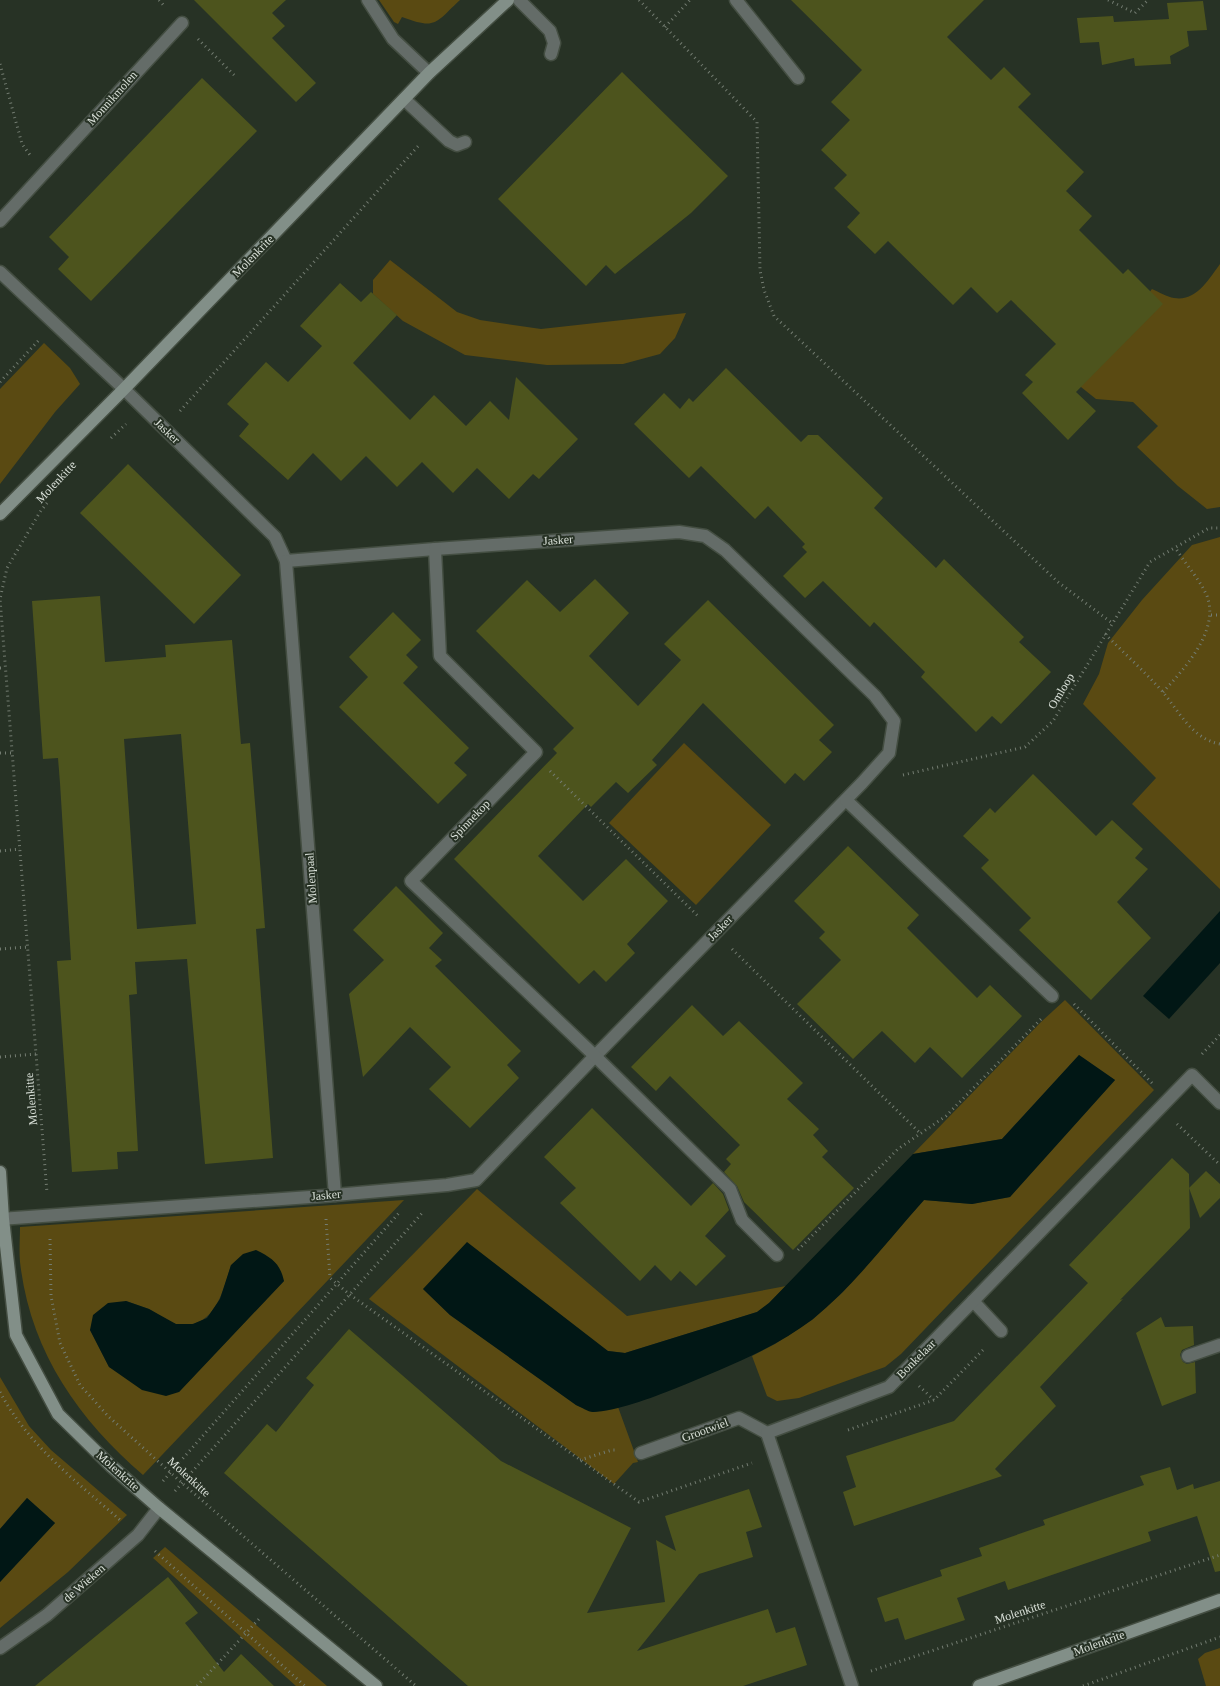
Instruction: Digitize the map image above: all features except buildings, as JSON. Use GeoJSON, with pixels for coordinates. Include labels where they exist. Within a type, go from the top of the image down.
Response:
{"type":"FeatureCollection","features":[{"type":"Feature","properties":{"kind":"street"},"geometry":{"type":"LineString","coordinates":[[368,0],[394,39],[429,73]]}},
{"type":"Feature","properties":{"kind":"street","name":"Molenkrite"},"geometry":{"type":"LineString","coordinates":[[0,514],[124,389],[429,73],[508,0]]}},
{"type":"Feature","properties":{"kind":"street"},"geometry":{"type":"LineString","coordinates":[[519,0],[550,32],[554,43],[551,54]]}},
{"type":"Feature","properties":{"kind":"street"},"geometry":{"type":"LineString","coordinates":[[736,0],[798,78]]}},
{"type":"Feature","properties":{"kind":"street","name":"Monnikmolen"},"geometry":{"type":"LineString","coordinates":[[0,221],[182,23]]}},
{"type":"Feature","properties":{"kind":"street"},"geometry":{"type":"LineString","coordinates":[[404,99],[449,141],[457,145],[465,142]]}},
{"type":"Feature","properties":{"kind":"street"},"geometry":{"type":"LineString","coordinates":[[0,272],[124,389]]}},
{"type":"Feature","properties":{"kind":"street","name":"Jasker"},"geometry":{"type":"LineString","coordinates":[[2,1219],[330,1195],[447,1185],[476,1180],[846,800],[889,753],[894,721],[875,696],[725,550],[705,536],[679,532],[286,561],[275,537],[124,389]]}},
{"type":"Feature","properties":{"kind":"street"},"geometry":{"type":"LineString","coordinates":[[435,549],[440,656],[536,752],[533,755]]}},
{"type":"Feature","properties":{"kind":"street","name":"Molenpaal"},"geometry":{"type":"LineString","coordinates":[[286,561],[330,1195]]}},
{"type":"Feature","properties":{"kind":"street","name":"Spinnekop"},"geometry":{"type":"LineString","coordinates":[[533,755],[411,881],[595,1056]]}},
{"type":"Feature","properties":{"kind":"street"},"geometry":{"type":"LineString","coordinates":[[846,800],[1052,996]]}},
{"type":"Feature","properties":{"kind":"street"},"geometry":{"type":"LineString","coordinates":[[595,1056],[730,1189],[742,1220],[777,1255]]}},
{"type":"Feature","properties":{"kind":"street","name":"Bonkelaar"},"geometry":{"type":"LineString","coordinates":[[767,1433],[888,1387],[974,1302],[1192,1075],[1220,1103]]}},
{"type":"Feature","properties":{"kind":"street","name":"Molenkrite"},"geometry":{"type":"LineString","coordinates":[[0,1172],[2,1219],[16,1335],[58,1414],[111,1466],[159,1508],[376,1686]]}},
{"type":"Feature","properties":{"kind":"street"},"geometry":{"type":"LineString","coordinates":[[974,1302],[1001,1331]]}},
{"type":"Feature","properties":{"kind":"street"},"geometry":{"type":"LineString","coordinates":[[1188,1356],[1220,1345]]}},
{"type":"Feature","properties":{"kind":"street","name":"Grootwiel"},"geometry":{"type":"LineString","coordinates":[[641,1453],[739,1418],[767,1433]]}},
{"type":"Feature","properties":{"kind":"street"},"geometry":{"type":"LineString","coordinates":[[767,1433],[850,1682]]}},
{"type":"Feature","properties":{"kind":"street","name":"de Wieken"},"geometry":{"type":"LineString","coordinates":[[0,1648],[47,1615],[138,1535],[159,1508]]}},
{"type":"Feature","properties":{"kind":"street","name":"Molenkrite"},"geometry":{"type":"LineString","coordinates":[[979,1686],[1220,1600]]}},
{"type":"Feature","properties":{"kind":"path"},"geometry":{"type":"LineString","coordinates":[[639,0],[757,122],[760,270],[764,290],[774,316],[1058,582],[1112,623]]}},
{"type":"Feature","properties":{"kind":"path"},"geometry":{"type":"LineString","coordinates":[[665,27],[690,0]]}},
{"type":"Feature","properties":{"kind":"path"},"geometry":{"type":"LineString","coordinates":[[1108,0],[1135,13],[1148,0]]}},
{"type":"Feature","properties":{"kind":"path"},"geometry":{"type":"LineString","coordinates":[[0,64],[22,144],[43,174]]}},
{"type":"Feature","properties":{"kind":"path"},"geometry":{"type":"LineString","coordinates":[[164,428],[435,127]]}},
{"type":"Feature","properties":{"kind":"path"},"geometry":{"type":"LineString","coordinates":[[0,382],[55,324]]}},
{"type":"Feature","properties":{"kind":"path"},"geometry":{"type":"LineString","coordinates":[[108,441],[143,407]]}},
{"type":"Feature","properties":{"kind":"path","name":"Molenkitte"},"geometry":{"type":"LineString","coordinates":[[49,500],[7,568],[0,599],[49,1216],[51,1296],[60,1343],[80,1385],[108,1416],[182,1483],[416,1686]]}},
{"type":"Feature","properties":{"kind":"path","name":"Omloop"},"geometry":{"type":"LineString","coordinates":[[900,775],[1025,747],[1053,721],[1150,562],[1209,528],[1220,528]]}},
{"type":"Feature","properties":{"kind":"path"},"geometry":{"type":"LineString","coordinates":[[1163,692],[1195,656],[1208,631],[1211,615],[1209,598],[1176,547]]}},
{"type":"Feature","properties":{"kind":"path"},"geometry":{"type":"LineString","coordinates":[[1211,615],[1219,615]]}},
{"type":"Feature","properties":{"kind":"path"},"geometry":{"type":"LineString","coordinates":[[1106,634],[1163,692],[1183,720],[1210,742],[1220,744]]}},
{"type":"Feature","properties":{"kind":"path"},"geometry":{"type":"LineString","coordinates":[[0,668],[6,668]]}},
{"type":"Feature","properties":{"kind":"path"},"geometry":{"type":"LineString","coordinates":[[0,753],[12,753]]}},
{"type":"Feature","properties":{"kind":"path"},"geometry":{"type":"LineString","coordinates":[[533,755],[920,1133]]}},
{"type":"Feature","properties":{"kind":"path"},"geometry":{"type":"LineString","coordinates":[[0,851],[20,849]]}},
{"type":"Feature","properties":{"kind":"path"},"geometry":{"type":"LineString","coordinates":[[0,949],[28,947]]}},
{"type":"Feature","properties":{"kind":"path"},"geometry":{"type":"LineString","coordinates":[[1052,996],[1065,994],[1220,1165]]}},
{"type":"Feature","properties":{"kind":"path"},"geometry":{"type":"LineString","coordinates":[[777,1255],[785,1264],[898,1149],[946,1116],[1045,1014]]}},
{"type":"Feature","properties":{"kind":"path"},"geometry":{"type":"LineString","coordinates":[[0,1058],[36,1054]]}},
{"type":"Feature","properties":{"kind":"path"},"geometry":{"type":"LineString","coordinates":[[159,1508],[447,1185]]}},
{"type":"Feature","properties":{"kind":"path"},"geometry":{"type":"LineString","coordinates":[[147,1497],[423,1187]]}},
{"type":"Feature","properties":{"kind":"path"},"geometry":{"type":"LineString","coordinates":[[330,1195],[330,1278],[349,1294],[639,1502],[774,1456]]}},
{"type":"Feature","properties":{"kind":"path"},"geometry":{"type":"LineString","coordinates":[[840,1433],[934,1400],[1001,1331]]}},
{"type":"Feature","properties":{"kind":"path"},"geometry":{"type":"LineString","coordinates":[[580,1460],[612,1450],[641,1453]]}},
{"type":"Feature","properties":{"kind":"path","name":"Molenkitte"},"geometry":{"type":"LineString","coordinates":[[850,1682],[1220,1555]]}},
{"type":"Feature","properties":{"kind":"path"},"geometry":{"type":"LineString","coordinates":[[197,1686],[274,1602]]}},
{"type":"Feature","properties":{"kind":"path"},"geometry":{"type":"LineString","coordinates":[[1083,1686],[1220,1638]]}},
{"type":"Feature","properties":{"kind":"shaded area"},"geometry":{"type":"Polygon","coordinates":[[[379,0],[460,0],[435,22],[422,23],[402,17],[398,24],[394,22],[379,0]]]}},
{"type":"Feature","properties":{"kind":"shaded area"},"geometry":{"type":"Polygon","coordinates":[[[390,260],[457,312],[480,320],[541,329],[686,313],[675,338],[660,354],[623,364],[547,365],[465,355],[403,321],[373,294],[373,280],[390,260]]]}},
{"type":"Feature","properties":{"kind":"shaded area"},"geometry":{"type":"Polygon","coordinates":[[[1220,264],[1220,507],[1207,509],[1178,486],[1137,447],[1158,426],[1133,402],[1096,399],[1076,383],[1152,289],[1174,298],[1189,296],[1201,288],[1220,264]]]}},
{"type":"Feature","properties":{"kind":"shaded area"},"geometry":{"type":"Polygon","coordinates":[[[44,343],[70,368],[80,384],[55,412],[0,484],[0,389],[44,343]]]}},
{"type":"Feature","properties":{"kind":"shaded area"},"geometry":{"type":"Polygon","coordinates":[[[1220,537],[1220,889],[1132,804],[1156,778],[1083,704],[1099,674],[1108,643],[1142,600],[1192,545],[1220,537]]]}},
{"type":"Feature","properties":{"kind":"shaded area"},"geometry":{"type":"Polygon","coordinates":[[[684,743],[771,825],[696,905],[609,823],[684,743]]]}},
{"type":"Feature","properties":{"kind":"shaded area"},"geometry":{"type":"Polygon","coordinates":[[[1220,911],[1220,963],[1169,1019],[1143,996],[1220,911]]]}},
{"type":"Feature","properties":{"kind":"shaded area"},"geometry":{"type":"Polygon","coordinates":[[[1065,1000],[1154,1090],[901,1354],[885,1367],[799,1398],[777,1401],[767,1396],[752,1356],[775,1344],[812,1320],[843,1292],[924,1200],[972,1204],[1010,1197],[1115,1080],[1079,1055],[1002,1139],[913,1154],[1041,1022],[1065,1000]]]}},
{"type":"Feature","properties":{"kind":"shaded area"},"geometry":{"type":"Polygon","coordinates":[[[1079,1055],[1115,1080],[1010,1197],[972,1204],[924,1200],[857,1277],[813,1319],[763,1350],[674,1389],[634,1404],[612,1410],[593,1412],[576,1405],[450,1315],[423,1289],[467,1242],[608,1351],[625,1353],[757,1312],[769,1303],[913,1154],[1002,1139],[1079,1055]]]}},
{"type":"Feature","properties":{"kind":"shaded area"},"geometry":{"type":"Polygon","coordinates":[[[477,1189],[627,1316],[786,1286],[757,1312],[625,1353],[608,1351],[423,1289],[450,1315],[576,1405],[593,1412],[618,1407],[638,1462],[633,1463],[614,1484],[369,1299],[477,1189]]]}},
{"type":"Feature","properties":{"kind":"shaded area"},"geometry":{"type":"Polygon","coordinates":[[[404,1200],[143,1475],[97,1430],[78,1406],[46,1353],[34,1324],[25,1294],[20,1262],[20,1227],[404,1200]],[[231,1265],[215,1307],[200,1322],[189,1325],[176,1324],[149,1309],[126,1301],[90,1330],[109,1367],[179,1392],[284,1281],[231,1265]]]}},
{"type":"Feature","properties":{"kind":"shaded area"},"geometry":{"type":"Polygon","coordinates":[[[256,1250],[278,1265],[284,1281],[179,1392],[166,1396],[142,1390],[109,1367],[90,1330],[93,1315],[108,1303],[126,1301],[149,1309],[176,1324],[193,1324],[207,1318],[220,1299],[231,1265],[243,1254],[256,1250]]]}},
{"type":"Feature","properties":{"kind":"shaded area"},"geometry":{"type":"Polygon","coordinates":[[[0,1377],[29,1426],[51,1450],[127,1515],[68,1572],[0,1628],[0,1582],[55,1523],[27,1498],[0,1529],[0,1377]]]}},
{"type":"Feature","properties":{"kind":"shaded area"},"geometry":{"type":"Polygon","coordinates":[[[27,1498],[55,1523],[0,1582],[0,1529],[27,1498]]]}},
{"type":"Feature","properties":{"kind":"shaded area"},"geometry":{"type":"Polygon","coordinates":[[[165,1547],[327,1686],[296,1686],[153,1558],[165,1547]]]}},
{"type":"Feature","properties":{"kind":"shaded area"},"geometry":{"type":"Polygon","coordinates":[[[1220,1648],[1220,1686],[1206,1686],[1198,1659],[1205,1653],[1220,1648]]]}}]}
